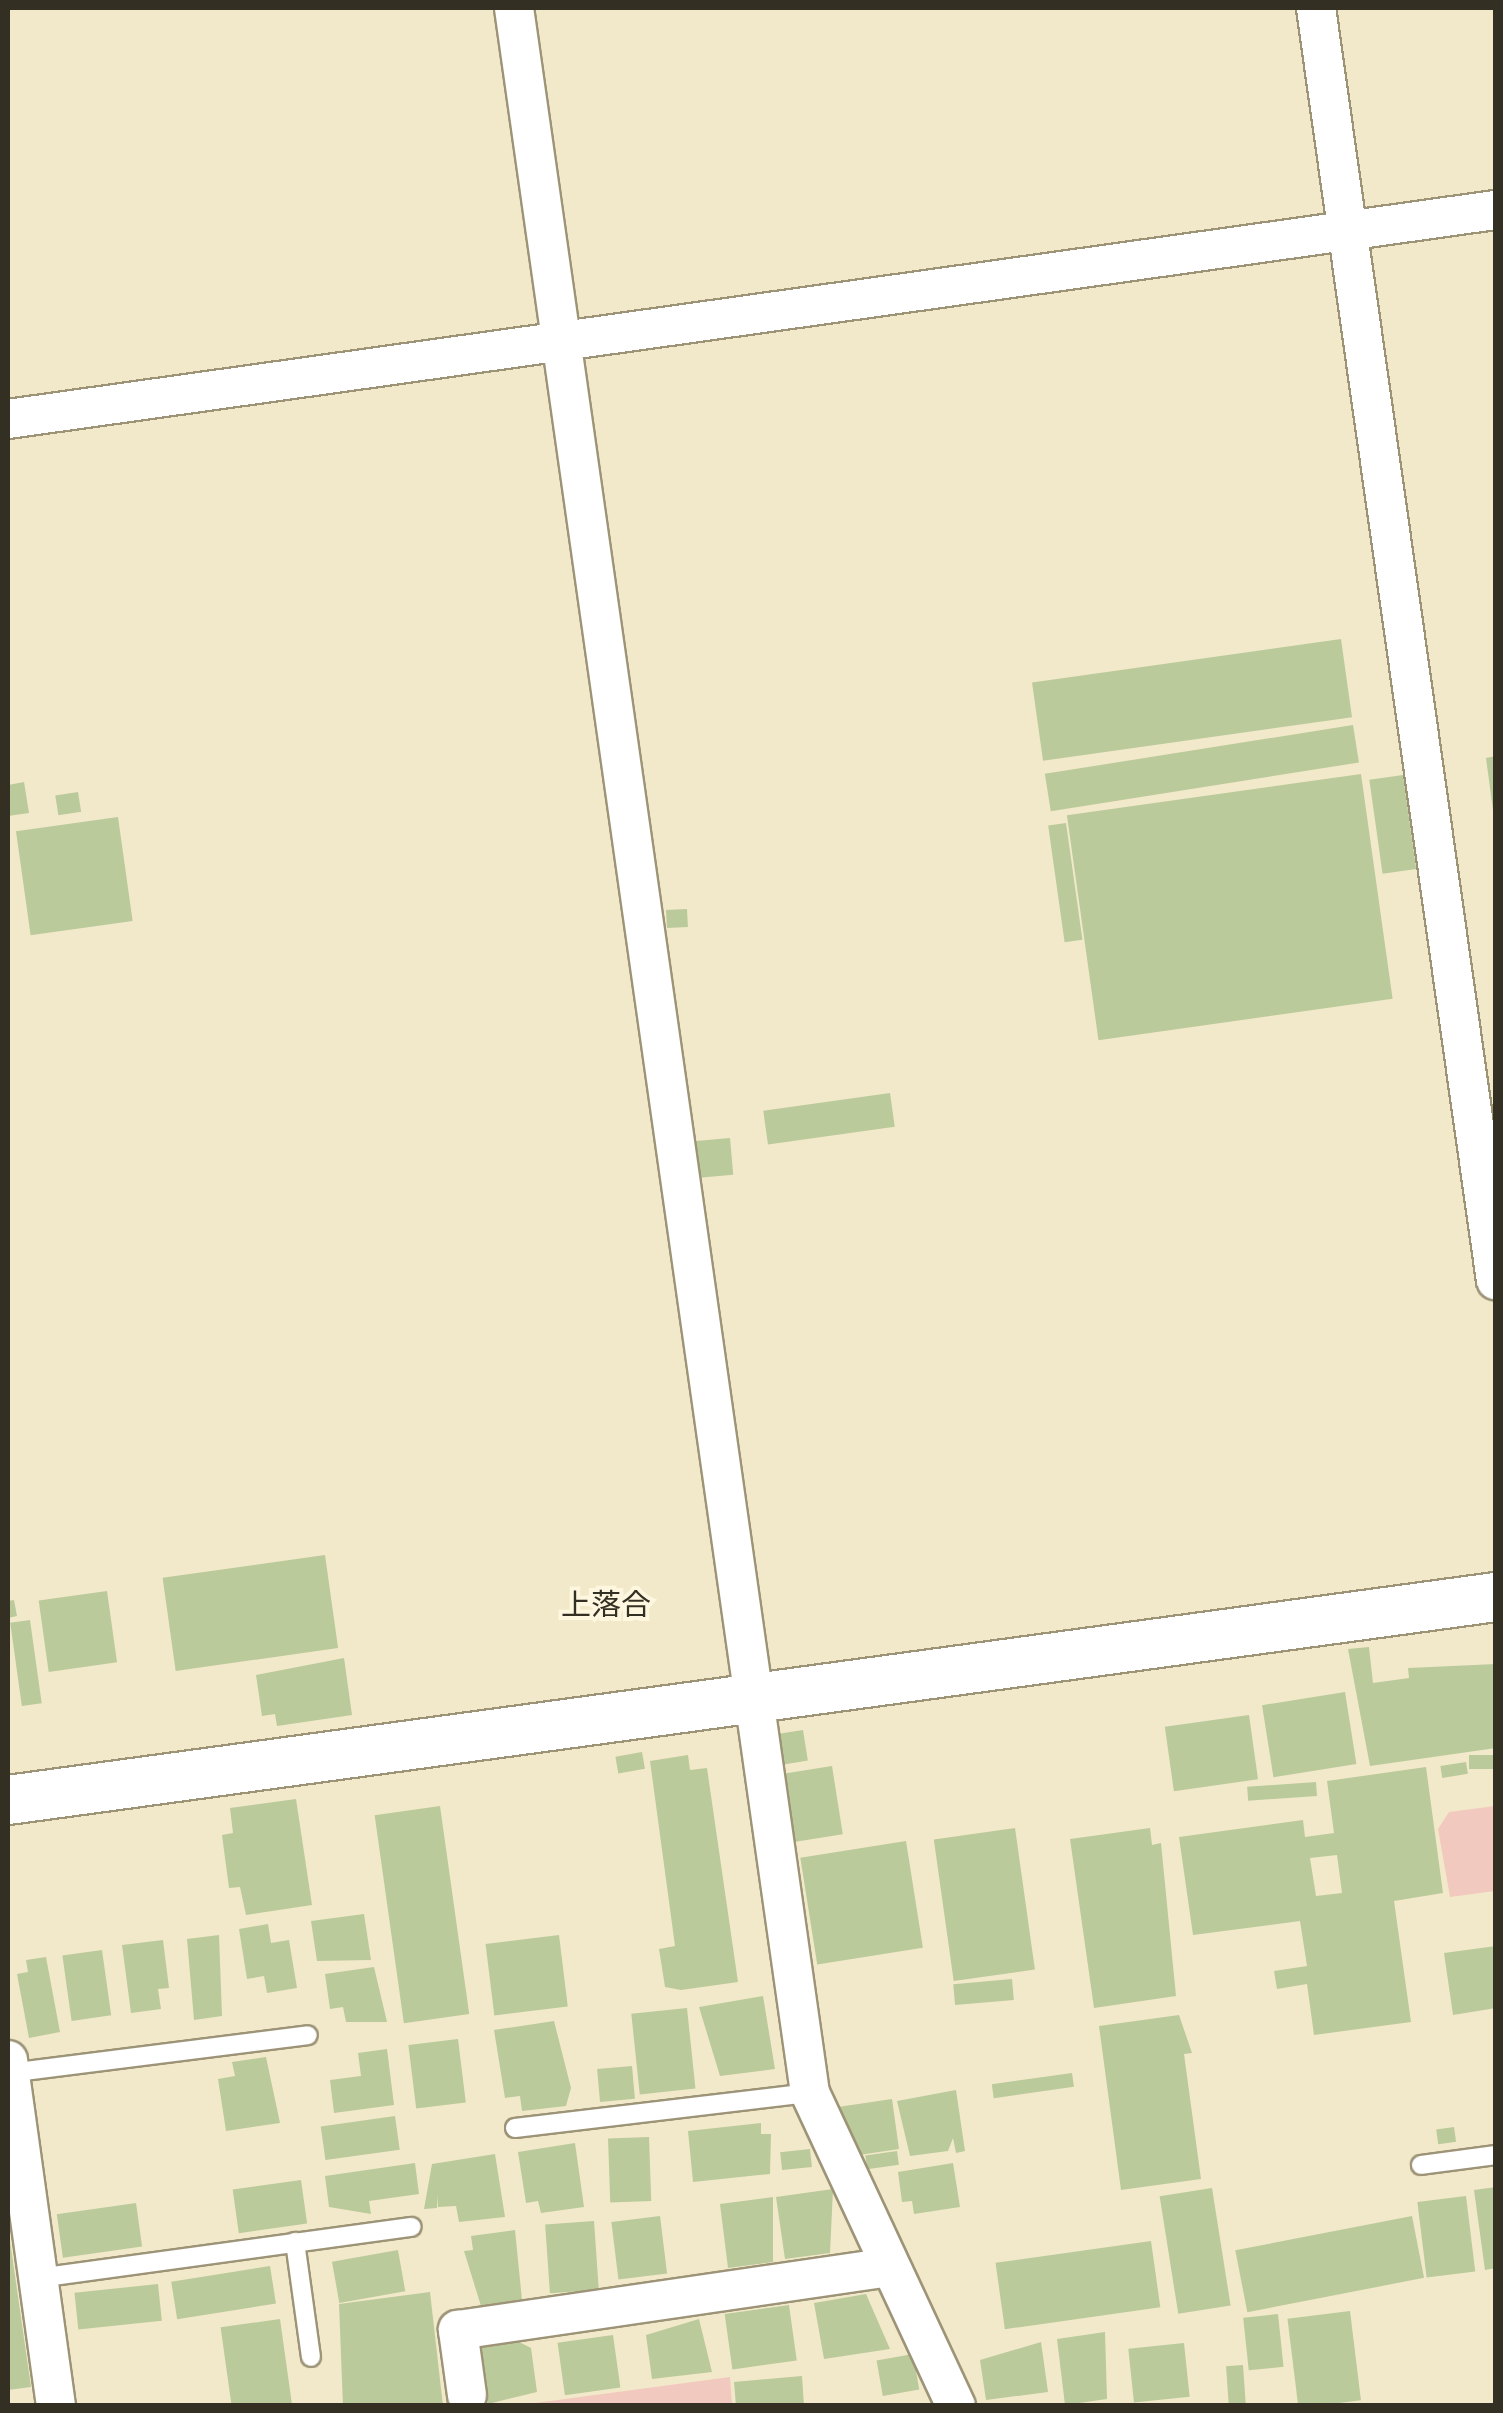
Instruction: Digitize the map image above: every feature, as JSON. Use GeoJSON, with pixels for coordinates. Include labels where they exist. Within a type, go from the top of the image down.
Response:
{"type":"FeatureCollection","features":[{"type":"Feature","properties":{"kind":"street"},"geometry":{"type":"LineString","coordinates":[[514,8],[751,1700],[810,2094],[956,2406]]}},
{"type":"Feature","properties":{"kind":"street"},"geometry":{"type":"LineString","coordinates":[[1316,8],[1496,1280]]}},
{"type":"Feature","properties":{"kind":"street"},"geometry":{"type":"LineString","coordinates":[[8,419],[1496,210]]}},
{"type":"Feature","properties":{"kind":"street"},"geometry":{"type":"LineString","coordinates":[[8,1800],[1496,1597]]}},
{"type":"Feature","properties":{"kind":"street"},"geometry":{"type":"LineString","coordinates":[[8,2067],[56,2406]]}},
{"type":"Feature","properties":{"kind":"street"},"geometry":{"type":"LineString","coordinates":[[467,2395],[458,2330],[888,2267]]}},
{"type":"Feature","properties":{"kind":"lane"},"geometry":{"type":"LineString","coordinates":[[8,2067],[308,2034]]}},
{"type":"Feature","properties":{"kind":"lane"},"geometry":{"type":"LineString","coordinates":[[515,2128],[810,2094]]}},
{"type":"Feature","properties":{"kind":"lane"},"geometry":{"type":"LineString","coordinates":[[1421,2165],[1496,2155]]}},
{"type":"Feature","properties":{"kind":"lane"},"geometry":{"type":"LineString","coordinates":[[38,2278],[412,2226]]}},
{"type":"Feature","properties":{"kind":"lane"},"geometry":{"type":"LineString","coordinates":[[295,2242],[311,2357]]}},
{"type":"Feature","properties":{"kind":"shaded area"},"geometry":{"type":"Polygon","coordinates":[[[1495,1806],[1495,1891],[1450,1897],[1438,1829],[1449,1812],[1495,1806]]]}},
{"type":"Feature","properties":{"kind":"shaded area"},"geometry":{"type":"Polygon","coordinates":[[[730,2377],[732,2405],[520,2405],[730,2377]]]}},
{"type":"Feature","properties":{"kind":"building"},"geometry":{"type":"Polygon","coordinates":[[[1341,639],[1352,717],[1043,761],[1032,682],[1341,639]]]}},
{"type":"Feature","properties":{"kind":"building"},"geometry":{"type":"Polygon","coordinates":[[[1353,725],[1359,763],[1051,811],[1045,774],[1353,725]]]}},
{"type":"Feature","properties":{"kind":"building"},"geometry":{"type":"Polygon","coordinates":[[[1496,756],[1496,810],[1493,810],[1486,758],[1496,756]]]}},
{"type":"Feature","properties":{"kind":"building"},"geometry":{"type":"Polygon","coordinates":[[[1361,774],[1393,999],[1098,1040],[1067,815],[1361,774]]]}},
{"type":"Feature","properties":{"kind":"building"},"geometry":{"type":"Polygon","coordinates":[[[1403,775],[1416,869],[1383,874],[1369,780],[1403,775]]]}},
{"type":"Feature","properties":{"kind":"building"},"geometry":{"type":"Polygon","coordinates":[[[24,782],[29,813],[8,816],[8,785],[24,782]]]}},
{"type":"Feature","properties":{"kind":"building"},"geometry":{"type":"Polygon","coordinates":[[[78,792],[81,812],[58,815],[55,796],[78,792]]]}},
{"type":"Feature","properties":{"kind":"building"},"geometry":{"type":"Polygon","coordinates":[[[118,817],[133,921],[31,935],[16,831],[118,817]]]}},
{"type":"Feature","properties":{"kind":"building"},"geometry":{"type":"Polygon","coordinates":[[[1066,823],[1082,940],[1065,942],[1048,826],[1066,823]]]}},
{"type":"Feature","properties":{"kind":"building"},"geometry":{"type":"Polygon","coordinates":[[[687,909],[688,927],[667,928],[666,910],[687,909]]]}},
{"type":"Feature","properties":{"kind":"building"},"geometry":{"type":"Polygon","coordinates":[[[890,1093],[895,1127],[768,1144],[763,1111],[890,1093]]]}},
{"type":"Feature","properties":{"kind":"building"},"geometry":{"type":"Polygon","coordinates":[[[730,1138],[733,1175],[699,1178],[696,1141],[730,1138]]]}},
{"type":"Feature","properties":{"kind":"building"},"geometry":{"type":"Polygon","coordinates":[[[325,1555],[338,1648],[176,1671],[163,1578],[325,1555]]]}},
{"type":"Feature","properties":{"kind":"building"},"geometry":{"type":"Polygon","coordinates":[[[107,1591],[117,1662],[49,1672],[39,1601],[107,1591]]]}},
{"type":"Feature","properties":{"kind":"building"},"geometry":{"type":"Polygon","coordinates":[[[14,1600],[17,1616],[8,1618],[8,1601],[14,1600]]]}},
{"type":"Feature","properties":{"kind":"building"},"geometry":{"type":"Polygon","coordinates":[[[30,1620],[42,1703],[22,1706],[10,1623],[30,1620]]]}},
{"type":"Feature","properties":{"kind":"building"},"geometry":{"type":"Polygon","coordinates":[[[1369,1647],[1373,1683],[1409,1678],[1408,1668],[1496,1664],[1496,1748],[1370,1766],[1348,1649],[1369,1647]]]}},
{"type":"Feature","properties":{"kind":"building"},"geometry":{"type":"Polygon","coordinates":[[[344,1658],[352,1715],[277,1726],[275,1714],[262,1716],[256,1675],[344,1658]]]}},
{"type":"Feature","properties":{"kind":"building"},"geometry":{"type":"Polygon","coordinates":[[[1345,1692],[1356,1764],[1273,1777],[1262,1705],[1345,1692]]]}},
{"type":"Feature","properties":{"kind":"building"},"geometry":{"type":"Polygon","coordinates":[[[1249,1715],[1258,1779],[1174,1791],[1165,1727],[1249,1715]]]}},
{"type":"Feature","properties":{"kind":"building"},"geometry":{"type":"Polygon","coordinates":[[[803,1730],[808,1761],[782,1765],[777,1734],[803,1730]]]}},
{"type":"Feature","properties":{"kind":"building"},"geometry":{"type":"Polygon","coordinates":[[[642,1752],[645,1769],[618,1773],[615,1757],[642,1752]]]}},
{"type":"Feature","properties":{"kind":"building"},"geometry":{"type":"Polygon","coordinates":[[[688,1755],[690,1770],[707,1768],[738,1982],[681,1990],[665,1987],[659,1949],[675,1946],[650,1761],[688,1755]]]}},
{"type":"Feature","properties":{"kind":"building"},"geometry":{"type":"Polygon","coordinates":[[[1469,1755],[1496,1755],[1496,1769],[1469,1769],[1469,1755]]]}},
{"type":"Feature","properties":{"kind":"building"},"geometry":{"type":"Polygon","coordinates":[[[1466,1762],[1468,1774],[1442,1778],[1440,1766],[1466,1762]]]}},
{"type":"Feature","properties":{"kind":"building"},"geometry":{"type":"Polygon","coordinates":[[[832,1766],[843,1834],[792,1842],[782,1774],[832,1766]]]}},
{"type":"Feature","properties":{"kind":"building"},"geometry":{"type":"Polygon","coordinates":[[[1426,1767],[1443,1893],[1394,1901],[1411,2022],[1314,2035],[1307,1984],[1277,1989],[1274,1971],[1307,1966],[1300,1921],[1193,1935],[1179,1837],[1303,1820],[1305,1837],[1334,1833],[1327,1781],[1426,1767]],[[1337,1855],[1310,1858],[1316,1896],[1342,1893],[1337,1855]]]}},
{"type":"Feature","properties":{"kind":"building"},"geometry":{"type":"Polygon","coordinates":[[[1316,1782],[1317,1796],[1248,1801],[1247,1787],[1316,1782]]]}},
{"type":"Feature","properties":{"kind":"building"},"geometry":{"type":"Polygon","coordinates":[[[296,1799],[312,1905],[246,1915],[240,1887],[229,1888],[222,1835],[233,1833],[230,1808],[296,1799]]]}},
{"type":"Feature","properties":{"kind":"building"},"geometry":{"type":"Polygon","coordinates":[[[440,1806],[469,2014],[404,2023],[375,1815],[440,1806]]]}},
{"type":"Feature","properties":{"kind":"building"},"geometry":{"type":"Polygon","coordinates":[[[1015,1828],[1035,1970],[954,1981],[934,1839],[1015,1828]]]}},
{"type":"Feature","properties":{"kind":"building"},"geometry":{"type":"Polygon","coordinates":[[[1150,1828],[1152,1845],[1161,1843],[1176,1996],[1094,2008],[1070,1839],[1150,1828]]]}},
{"type":"Feature","properties":{"kind":"building"},"geometry":{"type":"Polygon","coordinates":[[[906,1841],[923,1948],[817,1964],[800,1858],[906,1841]]]}},
{"type":"Feature","properties":{"kind":"building"},"geometry":{"type":"Polygon","coordinates":[[[364,1914],[371,1960],[317,1961],[311,1921],[364,1914]]]}},
{"type":"Feature","properties":{"kind":"building"},"geometry":{"type":"Polygon","coordinates":[[[268,1924],[271,1943],[289,1940],[297,1988],[267,1993],[264,1976],[247,1979],[239,1929],[268,1924]]]}},
{"type":"Feature","properties":{"kind":"building"},"geometry":{"type":"Polygon","coordinates":[[[219,1935],[222,2016],[194,2020],[187,1939],[219,1935]]]}},
{"type":"Feature","properties":{"kind":"building"},"geometry":{"type":"Polygon","coordinates":[[[559,1935],[568,2006],[494,2015],[486,1944],[559,1935]]]}},
{"type":"Feature","properties":{"kind":"building"},"geometry":{"type":"Polygon","coordinates":[[[163,1940],[169,1988],[158,1989],[161,2009],[131,2013],[122,1945],[163,1940]]]}},
{"type":"Feature","properties":{"kind":"building"},"geometry":{"type":"Polygon","coordinates":[[[1496,1946],[1496,2008],[1453,2015],[1444,1953],[1496,1946]]]}},
{"type":"Feature","properties":{"kind":"building"},"geometry":{"type":"Polygon","coordinates":[[[102,1950],[111,2015],[72,2021],[62,1956],[102,1950]]]}},
{"type":"Feature","properties":{"kind":"building"},"geometry":{"type":"Polygon","coordinates":[[[46,1957],[60,2032],[29,2038],[17,1974],[28,1972],[26,1960],[46,1957]]]}},
{"type":"Feature","properties":{"kind":"building"},"geometry":{"type":"Polygon","coordinates":[[[374,1967],[387,2022],[346,2022],[343,2007],[330,2009],[325,1974],[374,1967]]]}},
{"type":"Feature","properties":{"kind":"building"},"geometry":{"type":"Polygon","coordinates":[[[1012,1979],[1014,2000],[955,2005],[953,1984],[1012,1979]]]}},
{"type":"Feature","properties":{"kind":"building"},"geometry":{"type":"Polygon","coordinates":[[[763,1996],[775,2069],[720,2076],[699,2007],[763,1996]]]}},
{"type":"Feature","properties":{"kind":"building"},"geometry":{"type":"Polygon","coordinates":[[[687,2008],[695,2089],[640,2094],[631,2014],[687,2008]]]}},
{"type":"Feature","properties":{"kind":"building"},"geometry":{"type":"Polygon","coordinates":[[[1179,2015],[1192,2053],[1184,2054],[1201,2179],[1121,2190],[1099,2026],[1179,2015]]]}},
{"type":"Feature","properties":{"kind":"building"},"geometry":{"type":"Polygon","coordinates":[[[554,2021],[571,2088],[566,2106],[522,2111],[520,2096],[505,2098],[494,2030],[554,2021]]]}},
{"type":"Feature","properties":{"kind":"building"},"geometry":{"type":"Polygon","coordinates":[[[458,2039],[466,2103],[416,2109],[408,2045],[458,2039]]]}},
{"type":"Feature","properties":{"kind":"building"},"geometry":{"type":"Polygon","coordinates":[[[387,2049],[394,2105],[334,2113],[330,2080],[361,2076],[358,2053],[387,2049]]]}},
{"type":"Feature","properties":{"kind":"building"},"geometry":{"type":"Polygon","coordinates":[[[266,2057],[280,2123],[226,2131],[218,2079],[235,2076],[232,2062],[266,2057]]]}},
{"type":"Feature","properties":{"kind":"building"},"geometry":{"type":"Polygon","coordinates":[[[632,2066],[635,2099],[600,2102],[597,2069],[632,2066]]]}},
{"type":"Feature","properties":{"kind":"building"},"geometry":{"type":"Polygon","coordinates":[[[1072,2073],[1074,2087],[994,2098],[992,2084],[1072,2073]]]}},
{"type":"Feature","properties":{"kind":"building"},"geometry":{"type":"Polygon","coordinates":[[[956,2090],[965,2151],[956,2153],[953,2138],[948,2151],[910,2156],[897,2101],[956,2090]]]}},
{"type":"Feature","properties":{"kind":"building"},"geometry":{"type":"Polygon","coordinates":[[[892,2099],[899,2149],[859,2155],[838,2107],[892,2099]]]}},
{"type":"Feature","properties":{"kind":"building"},"geometry":{"type":"Polygon","coordinates":[[[395,2116],[400,2150],[325,2160],[321,2126],[395,2116]]]}},
{"type":"Feature","properties":{"kind":"building"},"geometry":{"type":"Polygon","coordinates":[[[761,2123],[761,2134],[771,2134],[770,2174],[693,2182],[688,2131],[761,2123]]]}},
{"type":"Feature","properties":{"kind":"building"},"geometry":{"type":"Polygon","coordinates":[[[1454,2127],[1456,2142],[1438,2144],[1436,2130],[1454,2127]]]}},
{"type":"Feature","properties":{"kind":"building"},"geometry":{"type":"Polygon","coordinates":[[[649,2137],[651,2201],[610,2202],[608,2138],[649,2137]]]}},
{"type":"Feature","properties":{"kind":"building"},"geometry":{"type":"Polygon","coordinates":[[[575,2143],[584,2207],[541,2213],[538,2201],[526,2203],[518,2152],[575,2143]]]}},
{"type":"Feature","properties":{"kind":"building"},"geometry":{"type":"Polygon","coordinates":[[[810,2149],[812,2167],[782,2170],[780,2152],[810,2149]]]}},
{"type":"Feature","properties":{"kind":"building"},"geometry":{"type":"Polygon","coordinates":[[[897,2151],[899,2165],[867,2169],[865,2155],[897,2151]]]}},
{"type":"Feature","properties":{"kind":"building"},"geometry":{"type":"Polygon","coordinates":[[[495,2154],[505,2217],[459,2222],[456,2206],[438,2207],[437,2195],[437,2208],[424,2209],[432,2164],[495,2154]]]}},
{"type":"Feature","properties":{"kind":"building"},"geometry":{"type":"Polygon","coordinates":[[[415,2163],[419,2194],[369,2201],[371,2214],[329,2207],[325,2176],[415,2163]]]}},
{"type":"Feature","properties":{"kind":"building"},"geometry":{"type":"Polygon","coordinates":[[[953,2163],[960,2207],[914,2214],[912,2201],[902,2202],[898,2172],[953,2163]]]}},
{"type":"Feature","properties":{"kind":"building"},"geometry":{"type":"Polygon","coordinates":[[[301,2180],[307,2224],[239,2233],[233,2190],[301,2180]]]}},
{"type":"Feature","properties":{"kind":"building"},"geometry":{"type":"Polygon","coordinates":[[[1496,2187],[1496,2268],[1485,2270],[1474,2190],[1496,2187]]]}},
{"type":"Feature","properties":{"kind":"building"},"geometry":{"type":"Polygon","coordinates":[[[1212,2188],[1231,2306],[1178,2314],[1160,2196],[1212,2188]]]}},
{"type":"Feature","properties":{"kind":"building"},"geometry":{"type":"Polygon","coordinates":[[[833,2189],[830,2253],[785,2259],[776,2197],[833,2189]]]}},
{"type":"Feature","properties":{"kind":"building"},"geometry":{"type":"Polygon","coordinates":[[[1466,2196],[1475,2271],[1427,2277],[1417,2202],[1466,2196]]]}},
{"type":"Feature","properties":{"kind":"building"},"geometry":{"type":"Polygon","coordinates":[[[773,2197],[773,2262],[728,2268],[720,2204],[773,2197]]]}},
{"type":"Feature","properties":{"kind":"building"},"geometry":{"type":"Polygon","coordinates":[[[136,2203],[142,2247],[63,2258],[57,2214],[136,2203]]]}},
{"type":"Feature","properties":{"kind":"building"},"geometry":{"type":"Polygon","coordinates":[[[660,2216],[667,2274],[618,2280],[611,2222],[660,2216]]]}},
{"type":"Feature","properties":{"kind":"building"},"geometry":{"type":"Polygon","coordinates":[[[1412,2216],[1424,2278],[1247,2312],[1235,2250],[1412,2216]]]}},
{"type":"Feature","properties":{"kind":"building"},"geometry":{"type":"Polygon","coordinates":[[[594,2221],[599,2290],[550,2293],[545,2224],[594,2221]]]}},
{"type":"Feature","properties":{"kind":"building"},"geometry":{"type":"Polygon","coordinates":[[[8,2227],[31,2387],[8,2390],[8,2227]]]}},
{"type":"Feature","properties":{"kind":"building"},"geometry":{"type":"Polygon","coordinates":[[[515,2230],[522,2300],[481,2306],[464,2251],[473,2250],[471,2236],[515,2230]]]}},
{"type":"Feature","properties":{"kind":"building"},"geometry":{"type":"Polygon","coordinates":[[[1151,2241],[1160,2307],[1005,2329],[996,2263],[1151,2241]]]}},
{"type":"Feature","properties":{"kind":"building"},"geometry":{"type":"Polygon","coordinates":[[[398,2250],[405,2291],[339,2303],[332,2262],[398,2250]]]}},
{"type":"Feature","properties":{"kind":"building"},"geometry":{"type":"Polygon","coordinates":[[[270,2266],[276,2304],[177,2319],[171,2282],[270,2266]]]}},
{"type":"Feature","properties":{"kind":"building"},"geometry":{"type":"Polygon","coordinates":[[[158,2284],[162,2321],[78,2330],[74,2293],[158,2284]]]}},
{"type":"Feature","properties":{"kind":"building"},"geometry":{"type":"Polygon","coordinates":[[[430,2292],[443,2406],[343,2406],[339,2304],[430,2292]]]}},
{"type":"Feature","properties":{"kind":"building"},"geometry":{"type":"Polygon","coordinates":[[[866,2294],[890,2349],[824,2359],[814,2303],[866,2294]]]}},
{"type":"Feature","properties":{"kind":"building"},"geometry":{"type":"Polygon","coordinates":[[[789,2305],[797,2360],[732,2370],[725,2314],[789,2305]]]}},
{"type":"Feature","properties":{"kind":"building"},"geometry":{"type":"Polygon","coordinates":[[[1350,2311],[1361,2400],[1298,2406],[1287,2319],[1350,2311]]]}},
{"type":"Feature","properties":{"kind":"building"},"geometry":{"type":"Polygon","coordinates":[[[1278,2314],[1284,2367],[1249,2370],[1243,2318],[1278,2314]]]}},
{"type":"Feature","properties":{"kind":"building"},"geometry":{"type":"Polygon","coordinates":[[[280,2319],[292,2406],[232,2406],[221,2327],[280,2319]]]}},
{"type":"Feature","properties":{"kind":"building"},"geometry":{"type":"Polygon","coordinates":[[[699,2319],[712,2372],[652,2379],[646,2335],[699,2319]]]}},
{"type":"Feature","properties":{"kind":"building"},"geometry":{"type":"Polygon","coordinates":[[[1105,2332],[1107,2399],[1065,2405],[1057,2339],[1105,2332]]]}},
{"type":"Feature","properties":{"kind":"building"},"geometry":{"type":"Polygon","coordinates":[[[613,2335],[620,2387],[565,2395],[558,2343],[613,2335]]]}},
{"type":"Feature","properties":{"kind":"building"},"geometry":{"type":"Polygon","coordinates":[[[519,2342],[531,2348],[537,2392],[488,2404],[481,2347],[519,2342]]]}},
{"type":"Feature","properties":{"kind":"building"},"geometry":{"type":"Polygon","coordinates":[[[1041,2342],[1048,2392],[986,2400],[980,2360],[1041,2342]]]}},
{"type":"Feature","properties":{"kind":"building"},"geometry":{"type":"Polygon","coordinates":[[[1184,2343],[1190,2397],[1134,2403],[1128,2349],[1184,2343]]]}},
{"type":"Feature","properties":{"kind":"building"},"geometry":{"type":"Polygon","coordinates":[[[913,2354],[919,2389],[883,2396],[877,2360],[913,2354]]]}},
{"type":"Feature","properties":{"kind":"building"},"geometry":{"type":"Polygon","coordinates":[[[1243,2365],[1246,2404],[1229,2405],[1226,2366],[1243,2365]]]}},
{"type":"Feature","properties":{"kind":"building"},"geometry":{"type":"Polygon","coordinates":[[[802,2376],[804,2406],[736,2406],[734,2382],[802,2376]]]}},
{"type":"Feature","properties":{"kind":"district","name":"上落合"},"geometry":{"type":"Point","coordinates":[606,1605]}}]}
